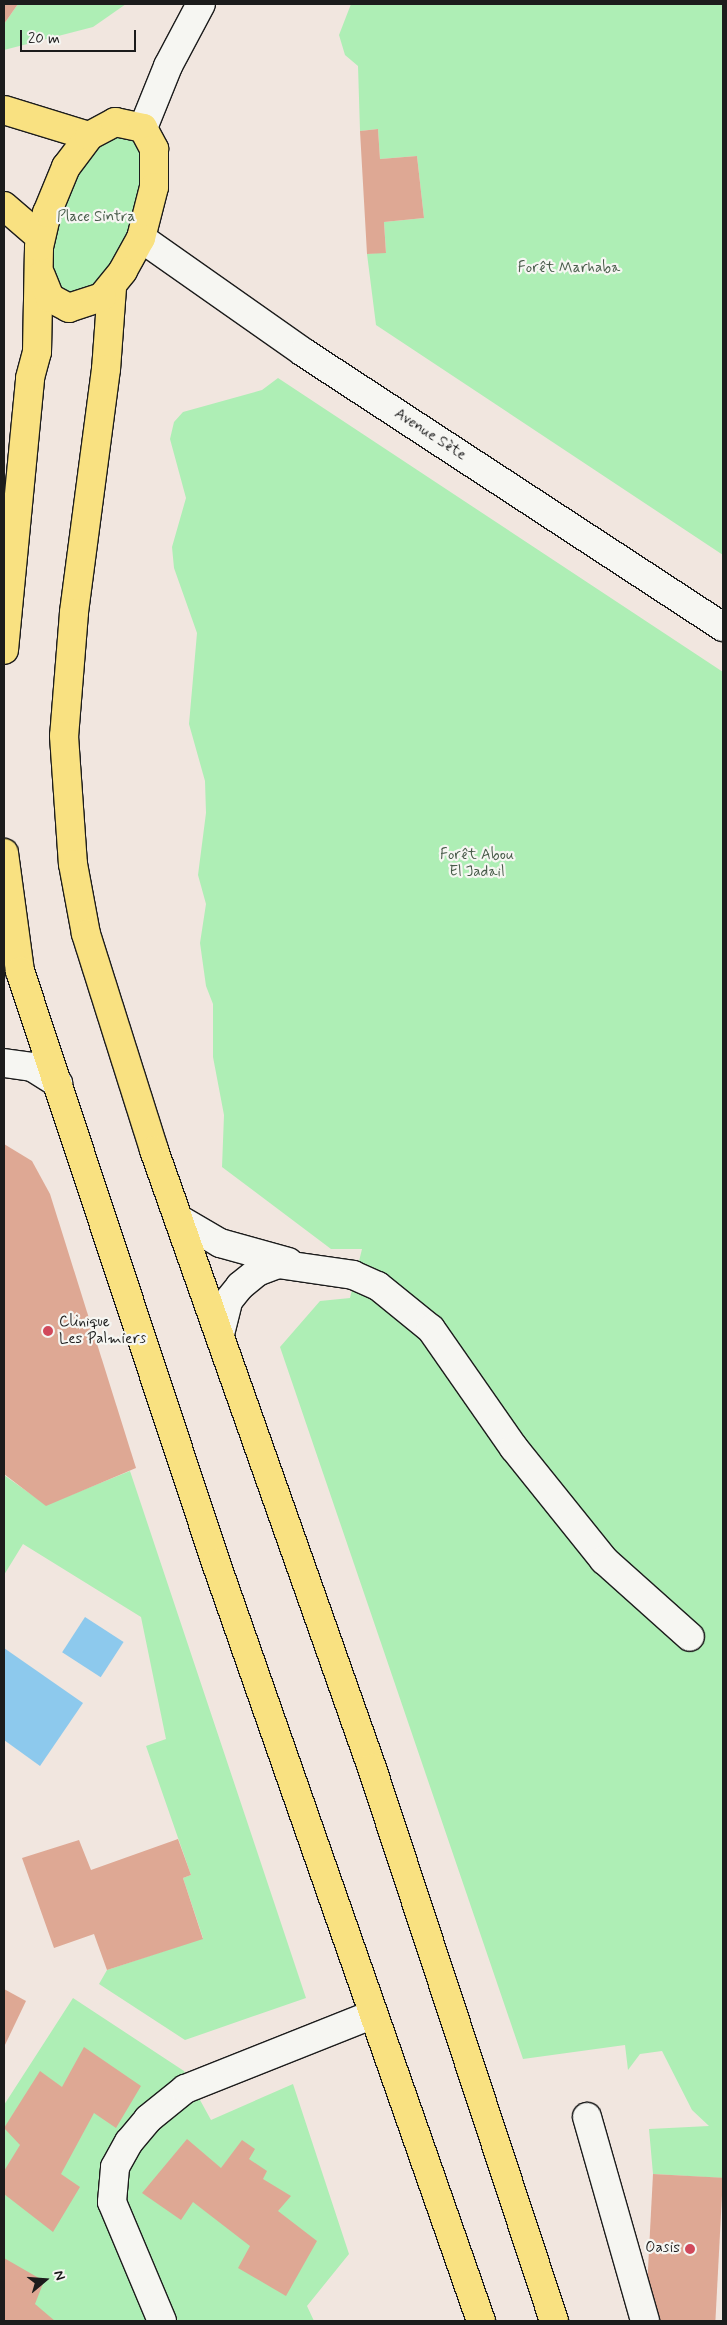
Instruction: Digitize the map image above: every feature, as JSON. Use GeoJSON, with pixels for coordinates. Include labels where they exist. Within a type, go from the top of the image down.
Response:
{"type":"FeatureCollection","features":[{"type":"Feature","properties":{"kind":"main road"},"geometry":{"type":"LineString","coordinates":[[4,110],[89,136]]}},
{"type":"Feature","properties":{"kind":"main road"},"geometry":{"type":"LineString","coordinates":[[4,650],[7,578],[30,378],[37,352],[41,276],[40,237],[61,176],[89,136],[116,122],[143,128],[154,149],[155,175],[141,238],[112,288],[95,302],[69,308],[50,298],[41,276]]}},
{"type":"Feature","properties":{"kind":"main road"},"geometry":{"type":"LineString","coordinates":[[4,206],[40,237]]}},
{"type":"Feature","properties":{"kind":"main road"},"geometry":{"type":"LineString","coordinates":[[112,288],[106,369],[74,613],[64,736],[72,855],[86,934],[108,1010],[179,1219],[372,1768],[554,2321]]}},
{"type":"Feature","properties":{"kind":"main road"},"geometry":{"type":"LineString","coordinates":[[4,853],[9,945],[20,971],[58,1083],[216,1563],[481,2321]]}},
{"type":"Feature","properties":{"kind":"street"},"geometry":{"type":"LineString","coordinates":[[143,128],[168,66],[201,4]]}},
{"type":"Feature","properties":{"kind":"street","name":"Avenue Sète"},"geometry":{"type":"LineString","coordinates":[[141,238],[303,352],[723,627]]}},
{"type":"Feature","properties":{"kind":"street"},"geometry":{"type":"LineString","coordinates":[[4,1063],[32,1067],[58,1083]]}},
{"type":"Feature","properties":{"kind":"street"},"geometry":{"type":"LineString","coordinates":[[179,1219],[220,1243],[378,1286],[417,1316],[604,1560],[690,1637]]}},
{"type":"Feature","properties":{"kind":"street"},"geometry":{"type":"LineString","coordinates":[[220,1334],[228,1300],[240,1286],[257,1272],[278,1264],[301,1265]]}},
{"type":"Feature","properties":{"kind":"street"},"geometry":{"type":"LineString","coordinates":[[162,2321],[112,2202],[115,2167],[129,2142],[148,2119],[185,2089],[373,2014]]}},
{"type":"Feature","properties":{"kind":"street"},"geometry":{"type":"LineString","coordinates":[[587,2117],[646,2321]]}},
{"type":"Feature","properties":{"kind":"green space"},"geometry":{"type":"Polygon","coordinates":[[[18,4],[126,4],[93,27],[4,50],[4,24],[18,4]]]}},
{"type":"Feature","properties":{"kind":"green space","name":"Forêt Marhaba"},"geometry":{"type":"Polygon","coordinates":[[[351,4],[723,4],[723,555],[376,325],[367,254],[386,252],[384,222],[424,218],[417,156],[380,159],[378,129],[360,131],[358,66],[345,55],[339,35],[351,4]]]}},
{"type":"Feature","properties":{"kind":"green space","name":"Place Sintra"},"geometry":{"type":"Polygon","coordinates":[[[123,121],[155,175],[102,297],[47,293],[57,184],[123,121]]]}},
{"type":"Feature","properties":{"kind":"green space","name":"Forêt Abou El Jadail"},"geometry":{"type":"Polygon","coordinates":[[[278,378],[723,672],[723,2178],[653,2174],[649,2129],[709,2126],[692,2110],[662,2051],[640,2054],[628,2070],[625,2045],[523,2059],[280,1347],[320,1301],[350,1298],[362,1249],[331,1249],[222,1167],[224,1115],[213,1057],[213,1004],[206,986],[200,943],[206,904],[198,875],[206,813],[205,781],[189,724],[197,633],[174,568],[172,547],[186,498],[170,439],[174,422],[183,412],[262,390],[278,378]]]}},
{"type":"Feature","properties":{"kind":"green space"},"geometry":{"type":"Polygon","coordinates":[[[130,1471],[306,1998],[185,2040],[99,1984],[107,1970],[203,1938],[183,1878],[191,1875],[146,1746],[166,1739],[141,1617],[23,1544],[4,1575],[4,1475],[46,1505],[130,1471]]]}},
{"type":"Feature","properties":{"kind":"green space"},"geometry":{"type":"Polygon","coordinates":[[[73,1998],[184,2071],[211,2120],[293,2084],[349,2254],[307,2306],[314,2321],[4,2321],[4,2105],[73,1998]]]}},
{"type":"Feature","properties":{"kind":"water"},"geometry":{"type":"Polygon","coordinates":[[[85,1617],[124,1642],[101,1677],[62,1652],[85,1617]]]}},
{"type":"Feature","properties":{"kind":"water"},"geometry":{"type":"Polygon","coordinates":[[[4,1648],[83,1703],[40,1766],[4,1740],[4,1648]]]}},
{"type":"Feature","properties":{"kind":"building"},"geometry":{"type":"Polygon","coordinates":[[[4,4],[18,4],[4,24],[4,4]]]}},
{"type":"Feature","properties":{"kind":"building"},"geometry":{"type":"Polygon","coordinates":[[[378,129],[380,159],[417,156],[424,218],[384,222],[386,253],[367,254],[360,131],[378,129]]]}},
{"type":"Feature","properties":{"kind":"building","name":"Clinique Les Palmiers"},"geometry":{"type":"Polygon","coordinates":[[[4,1144],[32,1161],[50,1194],[136,1468],[46,1506],[4,1474],[4,1144]]]}},
{"type":"Feature","properties":{"kind":"building"},"geometry":{"type":"Polygon","coordinates":[[[178,1839],[191,1875],[183,1878],[203,1939],[107,1970],[94,1934],[54,1948],[22,1858],[79,1840],[91,1870],[178,1839]]]}},
{"type":"Feature","properties":{"kind":"building"},"geometry":{"type":"Polygon","coordinates":[[[4,1989],[26,2001],[4,2047],[4,1989]]]}},
{"type":"Feature","properties":{"kind":"building"},"geometry":{"type":"Polygon","coordinates":[[[84,2047],[141,2086],[116,2128],[94,2113],[61,2174],[80,2187],[53,2232],[4,2194],[4,2171],[20,2145],[4,2128],[40,2071],[62,2087],[84,2047]]]}},
{"type":"Feature","properties":{"kind":"building"},"geometry":{"type":"Polygon","coordinates":[[[187,2139],[221,2168],[242,2140],[255,2149],[249,2159],[267,2171],[263,2179],[291,2196],[278,2211],[317,2241],[286,2296],[238,2268],[250,2246],[193,2202],[181,2220],[142,2193],[187,2139]]]}},
{"type":"Feature","properties":{"kind":"building","name":"Oasis"},"geometry":{"type":"Polygon","coordinates":[[[653,2174],[723,2178],[715,2321],[645,2321],[653,2174]]]}},
{"type":"Feature","properties":{"kind":"building"},"geometry":{"type":"Polygon","coordinates":[[[4,2258],[44,2281],[35,2304],[55,2321],[4,2321],[4,2258]]]}},
{"type":"Feature","properties":{"kind":"place","name":"Clinique Les Palmiers"},"geometry":{"type":"Point","coordinates":[48,1331]}},
{"type":"Feature","properties":{"kind":"place","name":"Oasis"},"geometry":{"type":"Point","coordinates":[690,2249]}}]}
